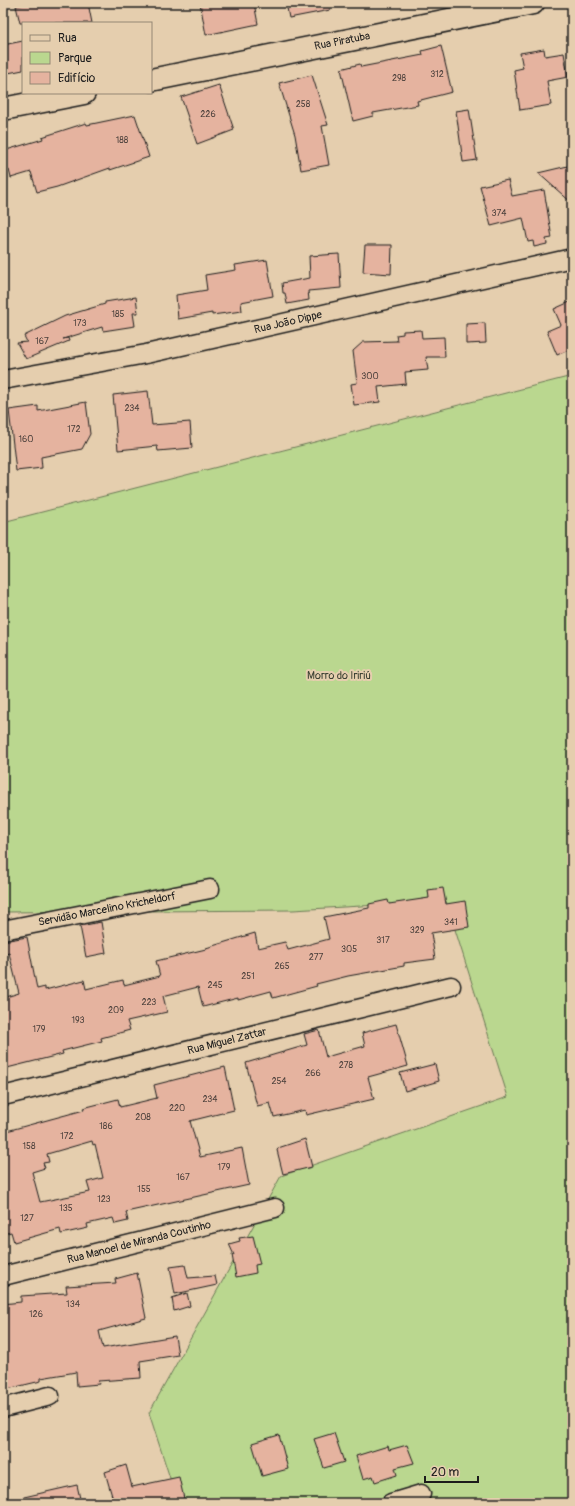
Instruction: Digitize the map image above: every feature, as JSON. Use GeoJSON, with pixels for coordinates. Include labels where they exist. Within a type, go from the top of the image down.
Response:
{"type":"FeatureCollection","features":[{"type":"Feature","properties":{"kind":"main road","name":"Rua Piratuba"},"geometry":{"type":"LineString","coordinates":[[152,80],[533,3]]}},
{"type":"Feature","properties":{"kind":"main road"},"geometry":{"type":"LineString","coordinates":[[3,109],[79,94]]}},
{"type":"Feature","properties":{"kind":"street","name":"Rua João Dippe"},"geometry":{"type":"LineString","coordinates":[[3,380],[146,354],[572,258]]}},
{"type":"Feature","properties":{"kind":"street","name":"Servidão Marcelino Kricheldorf"},"geometry":{"type":"LineString","coordinates":[[3,930],[210,889]]}},
{"type":"Feature","properties":{"kind":"street","name":"Rua Miguel Zattar"},"geometry":{"type":"LineString","coordinates":[[3,1096],[451,986]]}},
{"type":"Feature","properties":{"kind":"street","name":"Rua Manoel de Miranda Coutinho"},"geometry":{"type":"LineString","coordinates":[[3,1276],[275,1208]]}},
{"type":"Feature","properties":{"kind":"street"},"geometry":{"type":"LineString","coordinates":[[3,1408],[50,1396]]}},
{"type":"Feature","properties":{"kind":"street"},"geometry":{"type":"LineString","coordinates":[[391,1503],[421,1494]]}},
{"type":"Feature","properties":{"kind":"green space","name":"Morro do Iririú"},"geometry":{"type":"Polygon","coordinates":[[[572,376],[572,1503],[178,1503],[149,1413],[281,1176],[508,1097],[446,901],[293,910],[3,912],[3,522],[572,376]]]}},
{"type":"Feature","properties":{"kind":"building"},"geometry":{"type":"Polygon","coordinates":[[[31,3],[88,3],[92,22],[20,23],[16,6],[31,3]]]}},
{"type":"Feature","properties":{"kind":"building"},"geometry":{"type":"Polygon","coordinates":[[[200,3],[254,3],[258,24],[206,35],[200,3]]]}},
{"type":"Feature","properties":{"kind":"building"},"geometry":{"type":"Polygon","coordinates":[[[286,3],[329,3],[330,10],[289,18],[286,3]]]}},
{"type":"Feature","properties":{"kind":"building"},"geometry":{"type":"Polygon","coordinates":[[[22,41],[22,70],[3,74],[3,45],[22,41]]]}},
{"type":"Feature","properties":{"kind":"building"},"geometry":{"type":"Polygon","coordinates":[[[441,46],[452,92],[417,101],[418,105],[373,113],[373,116],[353,121],[341,69],[360,64],[361,67],[423,55],[422,51],[441,46]]]}},
{"type":"Feature","properties":{"kind":"building"},"geometry":{"type":"Polygon","coordinates":[[[544,49],[545,56],[564,53],[568,77],[547,81],[551,105],[520,110],[514,70],[523,68],[520,53],[544,49]]]}},
{"type":"Feature","properties":{"kind":"building"},"geometry":{"type":"Polygon","coordinates":[[[312,75],[328,125],[322,126],[329,165],[301,170],[295,135],[279,83],[312,75]]]}},
{"type":"Feature","properties":{"kind":"building"},"geometry":{"type":"Polygon","coordinates":[[[219,85],[234,130],[197,144],[181,97],[219,85]]]}},
{"type":"Feature","properties":{"kind":"building"},"geometry":{"type":"Polygon","coordinates":[[[469,109],[477,160],[463,162],[456,111],[469,109]]]}},
{"type":"Feature","properties":{"kind":"building"},"geometry":{"type":"Polygon","coordinates":[[[135,115],[149,157],[37,192],[31,172],[11,178],[9,170],[3,172],[3,151],[43,139],[42,137],[86,123],[87,125],[135,115]]]}},
{"type":"Feature","properties":{"kind":"building"},"geometry":{"type":"Polygon","coordinates":[[[572,165],[572,203],[538,173],[572,165]]]}},
{"type":"Feature","properties":{"kind":"building"},"geometry":{"type":"Polygon","coordinates":[[[508,180],[512,196],[544,190],[552,238],[546,239],[547,244],[534,247],[533,241],[528,242],[523,218],[491,226],[480,186],[508,180]]]}},
{"type":"Feature","properties":{"kind":"building"},"geometry":{"type":"Polygon","coordinates":[[[365,245],[392,245],[391,274],[363,272],[365,245]]]}},
{"type":"Feature","properties":{"kind":"building"},"geometry":{"type":"Polygon","coordinates":[[[339,254],[341,288],[308,291],[309,300],[287,304],[285,293],[283,293],[282,283],[310,278],[309,256],[339,254]]]}},
{"type":"Feature","properties":{"kind":"building"},"geometry":{"type":"Polygon","coordinates":[[[267,260],[273,296],[241,302],[242,311],[212,315],[212,313],[178,319],[176,295],[207,290],[205,275],[236,270],[235,265],[267,260]]]}},
{"type":"Feature","properties":{"kind":"building"},"geometry":{"type":"Polygon","coordinates":[[[136,297],[138,313],[133,313],[135,326],[103,331],[102,327],[63,339],[68,338],[69,341],[26,359],[17,343],[27,342],[24,336],[65,316],[105,304],[105,302],[136,297]]]}},
{"type":"Feature","properties":{"kind":"building"},"geometry":{"type":"Polygon","coordinates":[[[572,301],[572,352],[571,349],[557,355],[547,331],[561,325],[554,309],[572,301]]]}},
{"type":"Feature","properties":{"kind":"building"},"geometry":{"type":"Polygon","coordinates":[[[485,323],[486,343],[466,344],[466,324],[485,323]]]}},
{"type":"Feature","properties":{"kind":"building"},"geometry":{"type":"Polygon","coordinates":[[[421,330],[422,338],[444,337],[445,357],[426,357],[428,370],[405,372],[406,384],[378,387],[380,402],[354,405],[351,384],[357,383],[353,351],[363,342],[397,341],[396,335],[403,334],[403,331],[421,330]]]}},
{"type":"Feature","properties":{"kind":"building"},"geometry":{"type":"Polygon","coordinates":[[[148,391],[152,425],[190,422],[192,448],[158,451],[157,446],[118,450],[113,395],[148,391]]]}},
{"type":"Feature","properties":{"kind":"building"},"geometry":{"type":"Polygon","coordinates":[[[86,402],[90,434],[82,449],[41,457],[42,468],[16,471],[9,410],[38,406],[38,411],[86,402]]]}},
{"type":"Feature","properties":{"kind":"building"},"geometry":{"type":"Polygon","coordinates":[[[443,888],[446,904],[465,901],[469,927],[431,933],[435,959],[404,963],[404,966],[348,976],[316,984],[317,986],[273,998],[271,991],[238,1000],[238,998],[203,1007],[198,987],[163,996],[167,1012],[127,1021],[130,1030],[101,1038],[102,1041],[62,1051],[63,1054],[3,1069],[3,998],[19,993],[9,953],[3,955],[3,941],[27,937],[37,989],[45,987],[45,990],[84,980],[86,989],[123,980],[124,985],[160,976],[156,961],[206,949],[255,933],[258,948],[285,942],[288,950],[329,939],[324,917],[369,908],[369,904],[388,900],[389,904],[429,898],[428,890],[443,888]]]}},
{"type":"Feature","properties":{"kind":"building"},"geometry":{"type":"Polygon","coordinates":[[[101,922],[106,953],[86,957],[80,926],[101,922]]]}},
{"type":"Feature","properties":{"kind":"building"},"geometry":{"type":"Polygon","coordinates":[[[396,1024],[408,1066],[368,1077],[374,1099],[306,1115],[305,1110],[274,1117],[270,1103],[257,1106],[246,1063],[307,1045],[304,1034],[319,1030],[326,1057],[365,1046],[362,1033],[396,1024]]]}},
{"type":"Feature","properties":{"kind":"building"},"geometry":{"type":"Polygon","coordinates":[[[435,1064],[439,1081],[405,1091],[400,1073],[435,1064]]]}},
{"type":"Feature","properties":{"kind":"building"},"geometry":{"type":"Polygon","coordinates":[[[225,1067],[234,1110],[190,1121],[200,1157],[242,1148],[249,1185],[126,1212],[128,1221],[115,1224],[113,1218],[87,1224],[88,1228],[61,1234],[60,1229],[14,1242],[11,1232],[3,1234],[3,1132],[118,1099],[120,1107],[157,1098],[154,1085],[225,1067]],[[92,1141],[47,1154],[49,1162],[43,1163],[45,1168],[32,1172],[40,1202],[90,1192],[87,1182],[103,1178],[95,1144],[93,1145],[92,1141]]]}},
{"type":"Feature","properties":{"kind":"building"},"geometry":{"type":"Polygon","coordinates":[[[305,1139],[312,1167],[283,1174],[277,1150],[278,1148],[305,1139]]]}},
{"type":"Feature","properties":{"kind":"building"},"geometry":{"type":"Polygon","coordinates":[[[253,1236],[260,1264],[255,1265],[256,1273],[236,1277],[232,1255],[234,1255],[229,1244],[240,1241],[239,1238],[253,1236]]]}},
{"type":"Feature","properties":{"kind":"building"},"geometry":{"type":"Polygon","coordinates":[[[185,1265],[188,1278],[215,1276],[217,1285],[175,1294],[170,1267],[185,1265]]]}},
{"type":"Feature","properties":{"kind":"building"},"geometry":{"type":"Polygon","coordinates":[[[137,1273],[146,1318],[99,1331],[103,1348],[175,1336],[178,1355],[140,1361],[141,1378],[98,1381],[99,1384],[77,1386],[76,1372],[41,1378],[41,1381],[3,1390],[3,1304],[21,1302],[21,1296],[67,1293],[66,1286],[116,1283],[115,1279],[137,1273]]]}},
{"type":"Feature","properties":{"kind":"building"},"geometry":{"type":"Polygon","coordinates":[[[187,1293],[190,1306],[174,1311],[172,1298],[187,1293]]]}},
{"type":"Feature","properties":{"kind":"building"},"geometry":{"type":"Polygon","coordinates":[[[334,1433],[344,1462],[324,1468],[314,1439],[334,1433]]]}},
{"type":"Feature","properties":{"kind":"building"},"geometry":{"type":"Polygon","coordinates":[[[279,1435],[288,1469],[262,1476],[252,1443],[279,1435]]]}},
{"type":"Feature","properties":{"kind":"building"},"geometry":{"type":"Polygon","coordinates":[[[407,1445],[414,1463],[395,1468],[397,1475],[375,1482],[373,1476],[363,1479],[356,1456],[388,1446],[389,1450],[407,1445]]]}},
{"type":"Feature","properties":{"kind":"building"},"geometry":{"type":"Polygon","coordinates":[[[126,1465],[132,1487],[179,1477],[185,1503],[114,1503],[105,1472],[126,1465]]]}},
{"type":"Feature","properties":{"kind":"building"},"geometry":{"type":"Polygon","coordinates":[[[77,1485],[81,1503],[25,1503],[24,1497],[77,1485]]]}}]}
